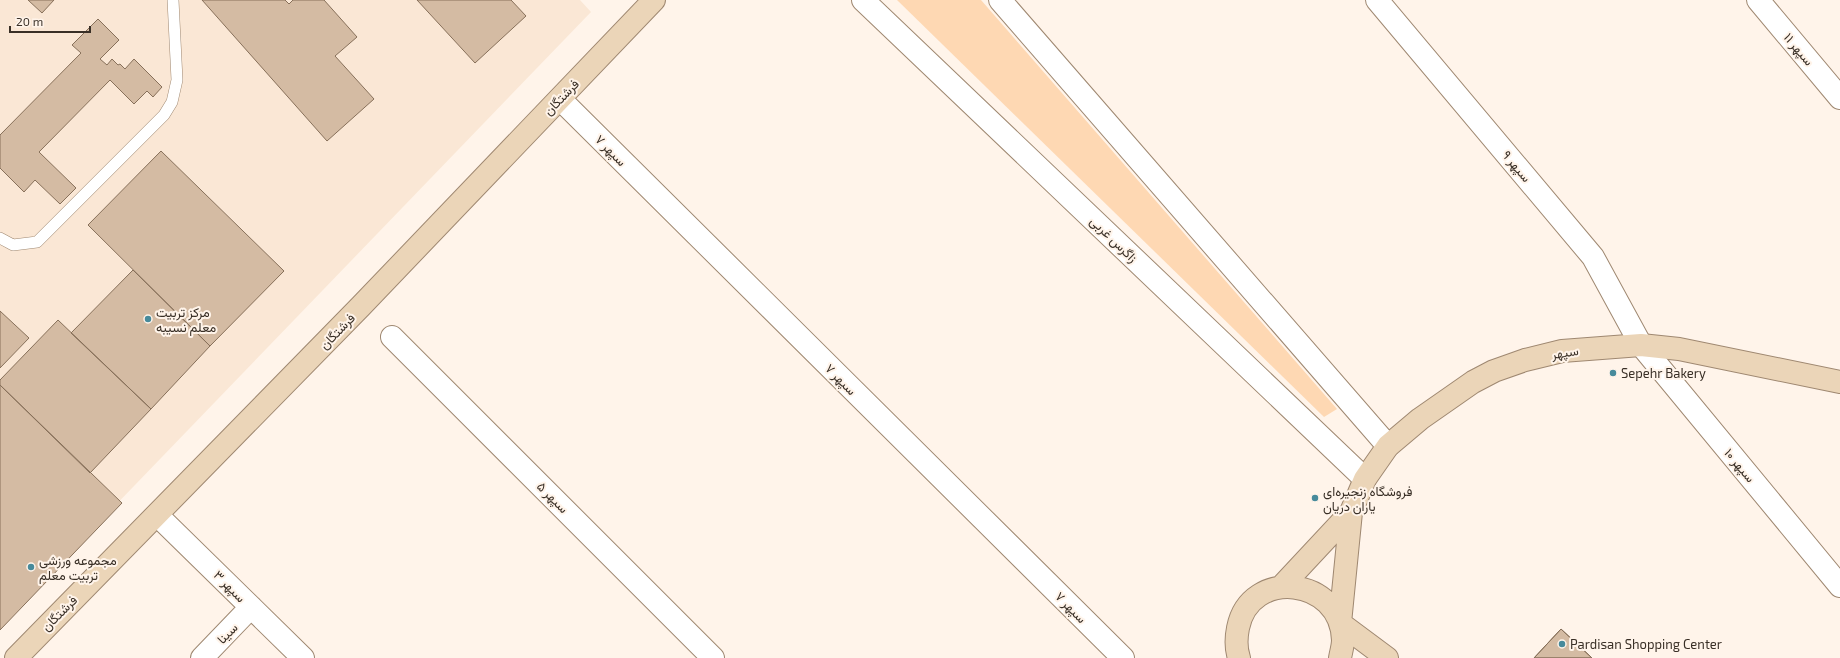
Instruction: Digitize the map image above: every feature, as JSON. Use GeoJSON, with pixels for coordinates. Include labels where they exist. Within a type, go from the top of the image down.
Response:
{"type":"FeatureCollection","features":[{"type":"Feature","properties":{"kind":"street","name":"فرشتگان"},"geometry":{"type":"LineString","coordinates":[[16,658],[560,99],[654,0]]}},
{"type":"Feature","properties":{"kind":"street","name":"زاگرس غربی"},"geometry":{"type":"LineString","coordinates":[[863,0],[1365,479]]}},
{"type":"Feature","properties":{"kind":"street"},"geometry":{"type":"LineString","coordinates":[[1000,0],[1388,446]]}},
{"type":"Feature","properties":{"kind":"street","name":"سپهر ۹"},"geometry":{"type":"LineString","coordinates":[[1376,0],[1594,257],[1640,345]]}},
{"type":"Feature","properties":{"kind":"street","name":"سپهر ۱۱"},"geometry":{"type":"LineString","coordinates":[[1758,0],[1840,98]]}},
{"type":"Feature","properties":{"kind":"street","name":"سپهر ۷"},"geometry":{"type":"LineString","coordinates":[[560,99],[1123,658]]}},
{"type":"Feature","properties":{"kind":"street","name":"سپهر ۵"},"geometry":{"type":"LineString","coordinates":[[392,337],[713,658]]}},
{"type":"Feature","properties":{"kind":"street","name":"سپهر"},"geometry":{"type":"LineString","coordinates":[[1351,512],[1365,479],[1388,446],[1420,419],[1473,382],[1494,371],[1525,360],[1562,351],[1640,345],[1679,349],[1840,382]]}},
{"type":"Feature","properties":{"kind":"street","name":"سپهر ۱۰"},"geometry":{"type":"LineString","coordinates":[[1640,345],[1840,586]]}},
{"type":"Feature","properties":{"kind":"street"},"geometry":{"type":"LineString","coordinates":[[1281,587],[1351,512]]}},
{"type":"Feature","properties":{"kind":"street"},"geometry":{"type":"LineString","coordinates":[[1340,623],[1351,512]]}},
{"type":"Feature","properties":{"kind":"street","name":"سپهر ۳"},"geometry":{"type":"LineString","coordinates":[[157,514],[303,658]]}},
{"type":"Feature","properties":{"kind":"street"},"geometry":{"type":"LineString","coordinates":[[1239,658],[1236,638],[1239,620],[1249,604],[1263,592],[1281,587],[1299,587],[1317,593],[1335,611],[1340,623],[1343,641],[1340,658]]}},
{"type":"Feature","properties":{"kind":"street","name":"سینا"},"geometry":{"type":"LineString","coordinates":[[202,658],[251,607]]}},
{"type":"Feature","properties":{"kind":"street"},"geometry":{"type":"LineString","coordinates":[[1340,623],[1387,658]]}},
{"type":"Feature","properties":{"kind":"lane"},"geometry":{"type":"LineString","coordinates":[[0,238],[13,245],[38,242],[164,115],[172,102],[177,80],[173,0]]}},
{"type":"Feature","properties":{"kind":"shaded area","name":"مرکز تربیت معلم نسیبه"},"geometry":{"type":"Polygon","coordinates":[[[0,0],[580,0],[591,12],[0,625],[0,0]]]}},
{"type":"Feature","properties":{"kind":"shaded area"},"geometry":{"type":"Polygon","coordinates":[[[897,0],[981,0],[1337,409],[1324,417],[897,0]]]}},
{"type":"Feature","properties":{"kind":"building"},"geometry":{"type":"Polygon","coordinates":[[[28,0],[54,0],[42,13],[28,0]]]}},
{"type":"Feature","properties":{"kind":"building"},"geometry":{"type":"Polygon","coordinates":[[[202,0],[285,0],[289,4],[293,0],[324,0],[357,37],[335,56],[374,99],[327,141],[202,0]]]}},
{"type":"Feature","properties":{"kind":"building"},"geometry":{"type":"Polygon","coordinates":[[[417,0],[511,0],[526,16],[475,63],[417,0]]]}},
{"type":"Feature","properties":{"kind":"building"},"geometry":{"type":"Polygon","coordinates":[[[98,19],[119,40],[100,59],[107,65],[112,59],[125,69],[134,59],[162,87],[153,97],[147,91],[134,104],[110,80],[39,152],[76,188],[60,204],[35,180],[24,192],[0,168],[0,135],[81,53],[72,45],[98,19]]]}},
{"type":"Feature","properties":{"kind":"building"},"geometry":{"type":"Polygon","coordinates":[[[161,151],[284,271],[210,346],[88,225],[161,151]]]}},
{"type":"Feature","properties":{"kind":"building"},"geometry":{"type":"Polygon","coordinates":[[[133,270],[210,346],[151,409],[71,333],[133,270]]]}},
{"type":"Feature","properties":{"kind":"building"},"geometry":{"type":"Polygon","coordinates":[[[0,311],[29,338],[0,368],[0,311]]]}},
{"type":"Feature","properties":{"kind":"building"},"geometry":{"type":"Polygon","coordinates":[[[58,320],[151,409],[90,473],[0,385],[0,380],[58,320]]]}},
{"type":"Feature","properties":{"kind":"building","name":"مجموعه ورزشی تربیت معلم"},"geometry":{"type":"Polygon","coordinates":[[[0,385],[122,503],[0,630],[0,385]]]}},
{"type":"Feature","properties":{"kind":"building","name":"Pardisan Shopping Center"},"geometry":{"type":"Polygon","coordinates":[[[1561,629],[1592,658],[1534,658],[1561,629]]]}},
{"type":"Feature","properties":{"kind":"building","name":"Pardisan Shopping Center"},"geometry":{"type":"Polygon","coordinates":[[[1561,629],[1592,658],[1534,658],[1561,629]]]}},
{"type":"Feature","properties":{"kind":"place","name":"مرکز تربیت معلم نسیبه"},"geometry":{"type":"Point","coordinates":[148,319]}},
{"type":"Feature","properties":{"kind":"place","name":"Sepehr Bakery"},"geometry":{"type":"Point","coordinates":[1613,373]}},
{"type":"Feature","properties":{"kind":"place","name":"فروشگاه زنجیره‌ای یاران دریان"},"geometry":{"type":"Point","coordinates":[1315,498]}},
{"type":"Feature","properties":{"kind":"place","name":"مجموعه ورزشی تربیت معلم"},"geometry":{"type":"Point","coordinates":[31,567]}},
{"type":"Feature","properties":{"kind":"place","name":"Pardisan Shopping Center"},"geometry":{"type":"Point","coordinates":[1562,644]}}]}
